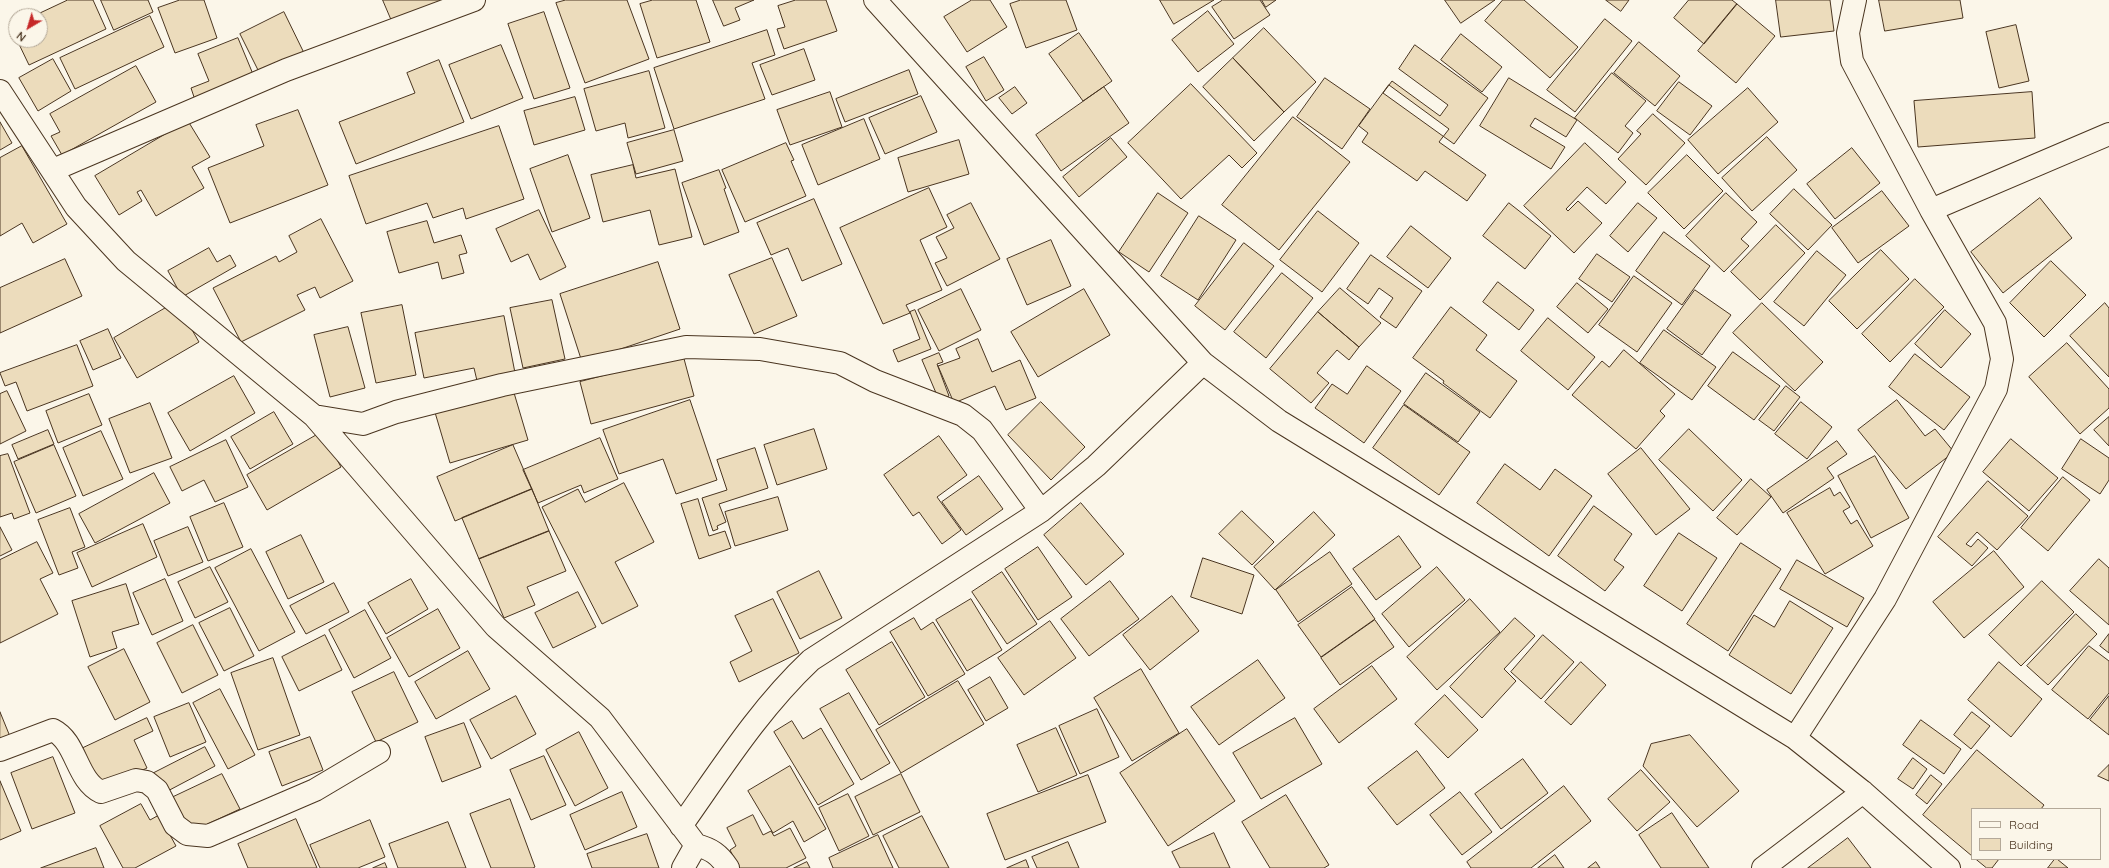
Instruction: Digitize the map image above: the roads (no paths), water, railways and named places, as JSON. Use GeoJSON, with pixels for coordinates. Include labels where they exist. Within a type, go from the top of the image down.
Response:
{"type":"FeatureCollection","features":[{"type":"Feature","properties":{"kind":"street"},"geometry":{"type":"LineString","coordinates":[[53,170],[286,70],[474,0]]}},
{"type":"Feature","properties":{"kind":"street"},"geometry":{"type":"LineString","coordinates":[[875,0],[1203,362],[1279,421],[1795,738],[1863,792],[1949,868]]}},
{"type":"Feature","properties":{"kind":"street"},"geometry":{"type":"LineString","coordinates":[[1795,738],[1885,599],[1996,389],[2002,359],[1995,323],[1931,210],[1852,61],[1848,33],[1855,0]]}},
{"type":"Feature","properties":{"kind":"street"},"geometry":{"type":"LineString","coordinates":[[0,91],[76,207],[126,260],[314,416],[496,627],[600,718],[696,845],[709,848],[720,856],[728,868]]}},
{"type":"Feature","properties":{"kind":"street"},"geometry":{"type":"LineString","coordinates":[[1931,210],[2109,134]]}},
{"type":"Feature","properties":{"kind":"street"},"geometry":{"type":"LineString","coordinates":[[314,416],[363,424],[396,412],[502,385],[686,347],[760,349],[840,363],[875,381],[963,415],[982,430],[1042,511]]}},
{"type":"Feature","properties":{"kind":"street"},"geometry":{"type":"LineString","coordinates":[[681,826],[749,728],[784,686],[811,660],[1042,511],[1096,466],[1203,362]]}},
{"type":"Feature","properties":{"kind":"street"},"geometry":{"type":"LineString","coordinates":[[0,750],[53,730],[62,734],[87,779],[95,789],[101,792],[136,780],[147,782],[157,790],[175,825],[187,834],[208,836],[315,790],[379,752]]}},
{"type":"Feature","properties":{"kind":"street"},"geometry":{"type":"LineString","coordinates":[[1763,868],[1863,792]]}},
{"type":"Feature","properties":{"kind":"street"},"geometry":{"type":"LineString","coordinates":[[683,868],[696,845]]}}]}
